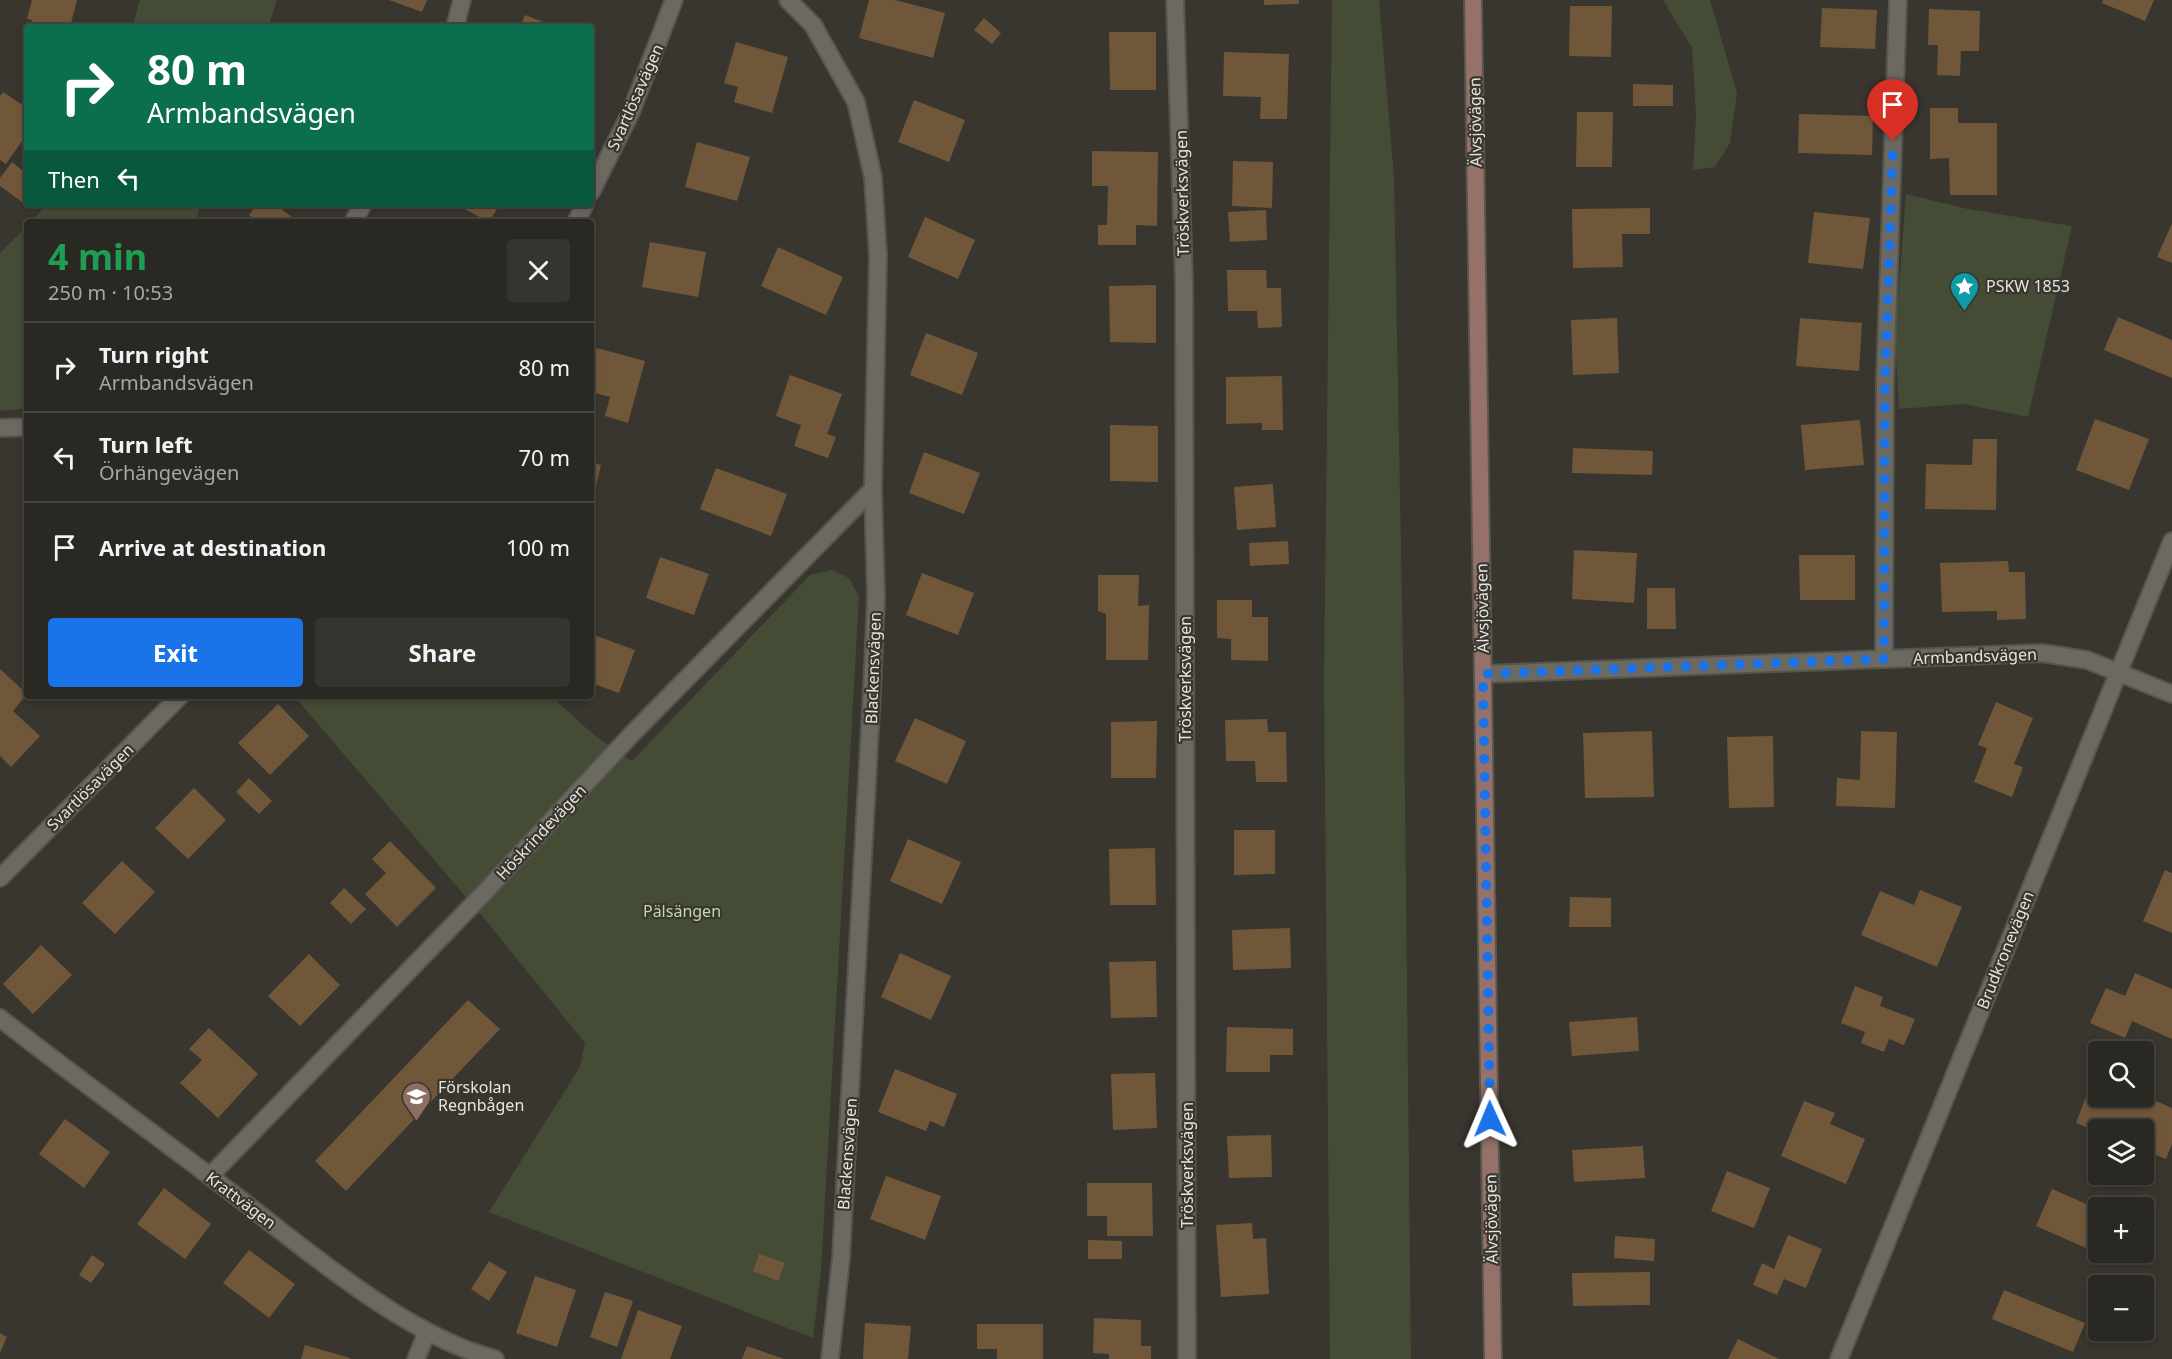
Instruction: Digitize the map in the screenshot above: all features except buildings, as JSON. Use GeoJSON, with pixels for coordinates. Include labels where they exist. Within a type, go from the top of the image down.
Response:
{"type":"FeatureCollection","features":[{"type":"Feature","properties":{"kind":"main road","name":"Älvsjövägen"},"geometry":{"type":"LineString","coordinates":[[1473,0],[1493,1359]]}},
{"type":"Feature","properties":{"kind":"street"},"geometry":{"type":"LineString","coordinates":[[456,24],[462,0]]}},
{"type":"Feature","properties":{"kind":"street","name":"Svartlösavägen"},"geometry":{"type":"LineString","coordinates":[[594,186],[631,112],[674,0]]}},
{"type":"Feature","properties":{"kind":"street","name":"Blackensvägen"},"geometry":{"type":"LineString","coordinates":[[788,0],[813,25],[856,102],[873,177],[878,255],[873,489],[876,597],[872,691],[842,1234],[830,1359]]}},
{"type":"Feature","properties":{"kind":"street","name":"Tröskverksvägen"},"geometry":{"type":"LineString","coordinates":[[1175,0],[1184,282],[1187,1359]]}},
{"type":"Feature","properties":{"kind":"street"},"geometry":{"type":"LineString","coordinates":[[1884,659],[1885,381],[1898,0]]}},
{"type":"Feature","properties":{"kind":"street"},"geometry":{"type":"LineString","coordinates":[[0,428],[24,428]]}},
{"type":"Feature","properties":{"kind":"street","name":"Höskrindevägen"},"geometry":{"type":"LineString","coordinates":[[210,1176],[482,895],[671,693],[873,489]]}},
{"type":"Feature","properties":{"kind":"street","name":"Brudkronevägen"},"geometry":{"type":"LineString","coordinates":[[1839,1359],[2172,541]]}},
{"type":"Feature","properties":{"kind":"street","name":"Armbandsvägen"},"geometry":{"type":"LineString","coordinates":[[1483,674],[2042,653],[2087,660],[2172,694]]}},
{"type":"Feature","properties":{"kind":"street","name":"Svartlösavägen"},"geometry":{"type":"LineString","coordinates":[[0,878],[177,699]]}},
{"type":"Feature","properties":{"kind":"street","name":"Krattvägen"},"geometry":{"type":"LineString","coordinates":[[0,1018],[340,1275],[427,1332],[468,1352],[495,1359]]}},
{"type":"Feature","properties":{"kind":"street"},"geometry":{"type":"LineString","coordinates":[[416,1359],[427,1332]]}},
{"type":"Feature","properties":{"kind":"green space"},"geometry":{"type":"Polygon","coordinates":[[[140,0],[277,0],[269,24],[133,24],[140,0]]]}},
{"type":"Feature","properties":{"kind":"green space"},"geometry":{"type":"Polygon","coordinates":[[[1332,0],[1379,0],[1394,177],[1404,709],[1411,1359],[1330,1359],[1324,680],[1332,0]]]}},
{"type":"Feature","properties":{"kind":"green space"},"geometry":{"type":"Polygon","coordinates":[[[1663,0],[1710,0],[1737,93],[1730,143],[1715,167],[1693,170],[1696,115],[1692,48],[1663,0]]]}},
{"type":"Feature","properties":{"kind":"green space"},"geometry":{"type":"Polygon","coordinates":[[[1906,194],[1968,209],[2072,226],[2028,417],[1963,404],[1899,409],[1895,341],[1906,194]]]}},
{"type":"Feature","properties":{"kind":"green space"},"geometry":{"type":"Polygon","coordinates":[[[45,207],[200,207],[196,219],[33,219],[45,207]]]}},
{"type":"Feature","properties":{"kind":"green space"},"geometry":{"type":"Polygon","coordinates":[[[24,229],[24,408],[0,411],[0,253],[24,229]]]}},
{"type":"Feature","properties":{"kind":"green space","name":"Pälsängen"},"geometry":{"type":"Polygon","coordinates":[[[832,570],[849,578],[859,597],[821,1271],[813,1338],[489,1212],[580,1067],[585,1043],[483,917],[297,699],[554,699],[594,735],[632,761],[810,575],[832,570]]]}},
{"type":"Feature","properties":{"kind":"place","name":"PSKW 1853"},"geometry":{"type":"Point","coordinates":[1965,312]}},
{"type":"Feature","properties":{"kind":"place","name":"Förskolan Regnbågen"},"geometry":{"type":"Point","coordinates":[417,1122]}},
{"type":"Feature","properties":{"kind":"route"},"geometry":{"type":"LineString","coordinates":[[1490,1119],[1483,674],[1884,659],[1885,381],[1893,141]]}}]}
